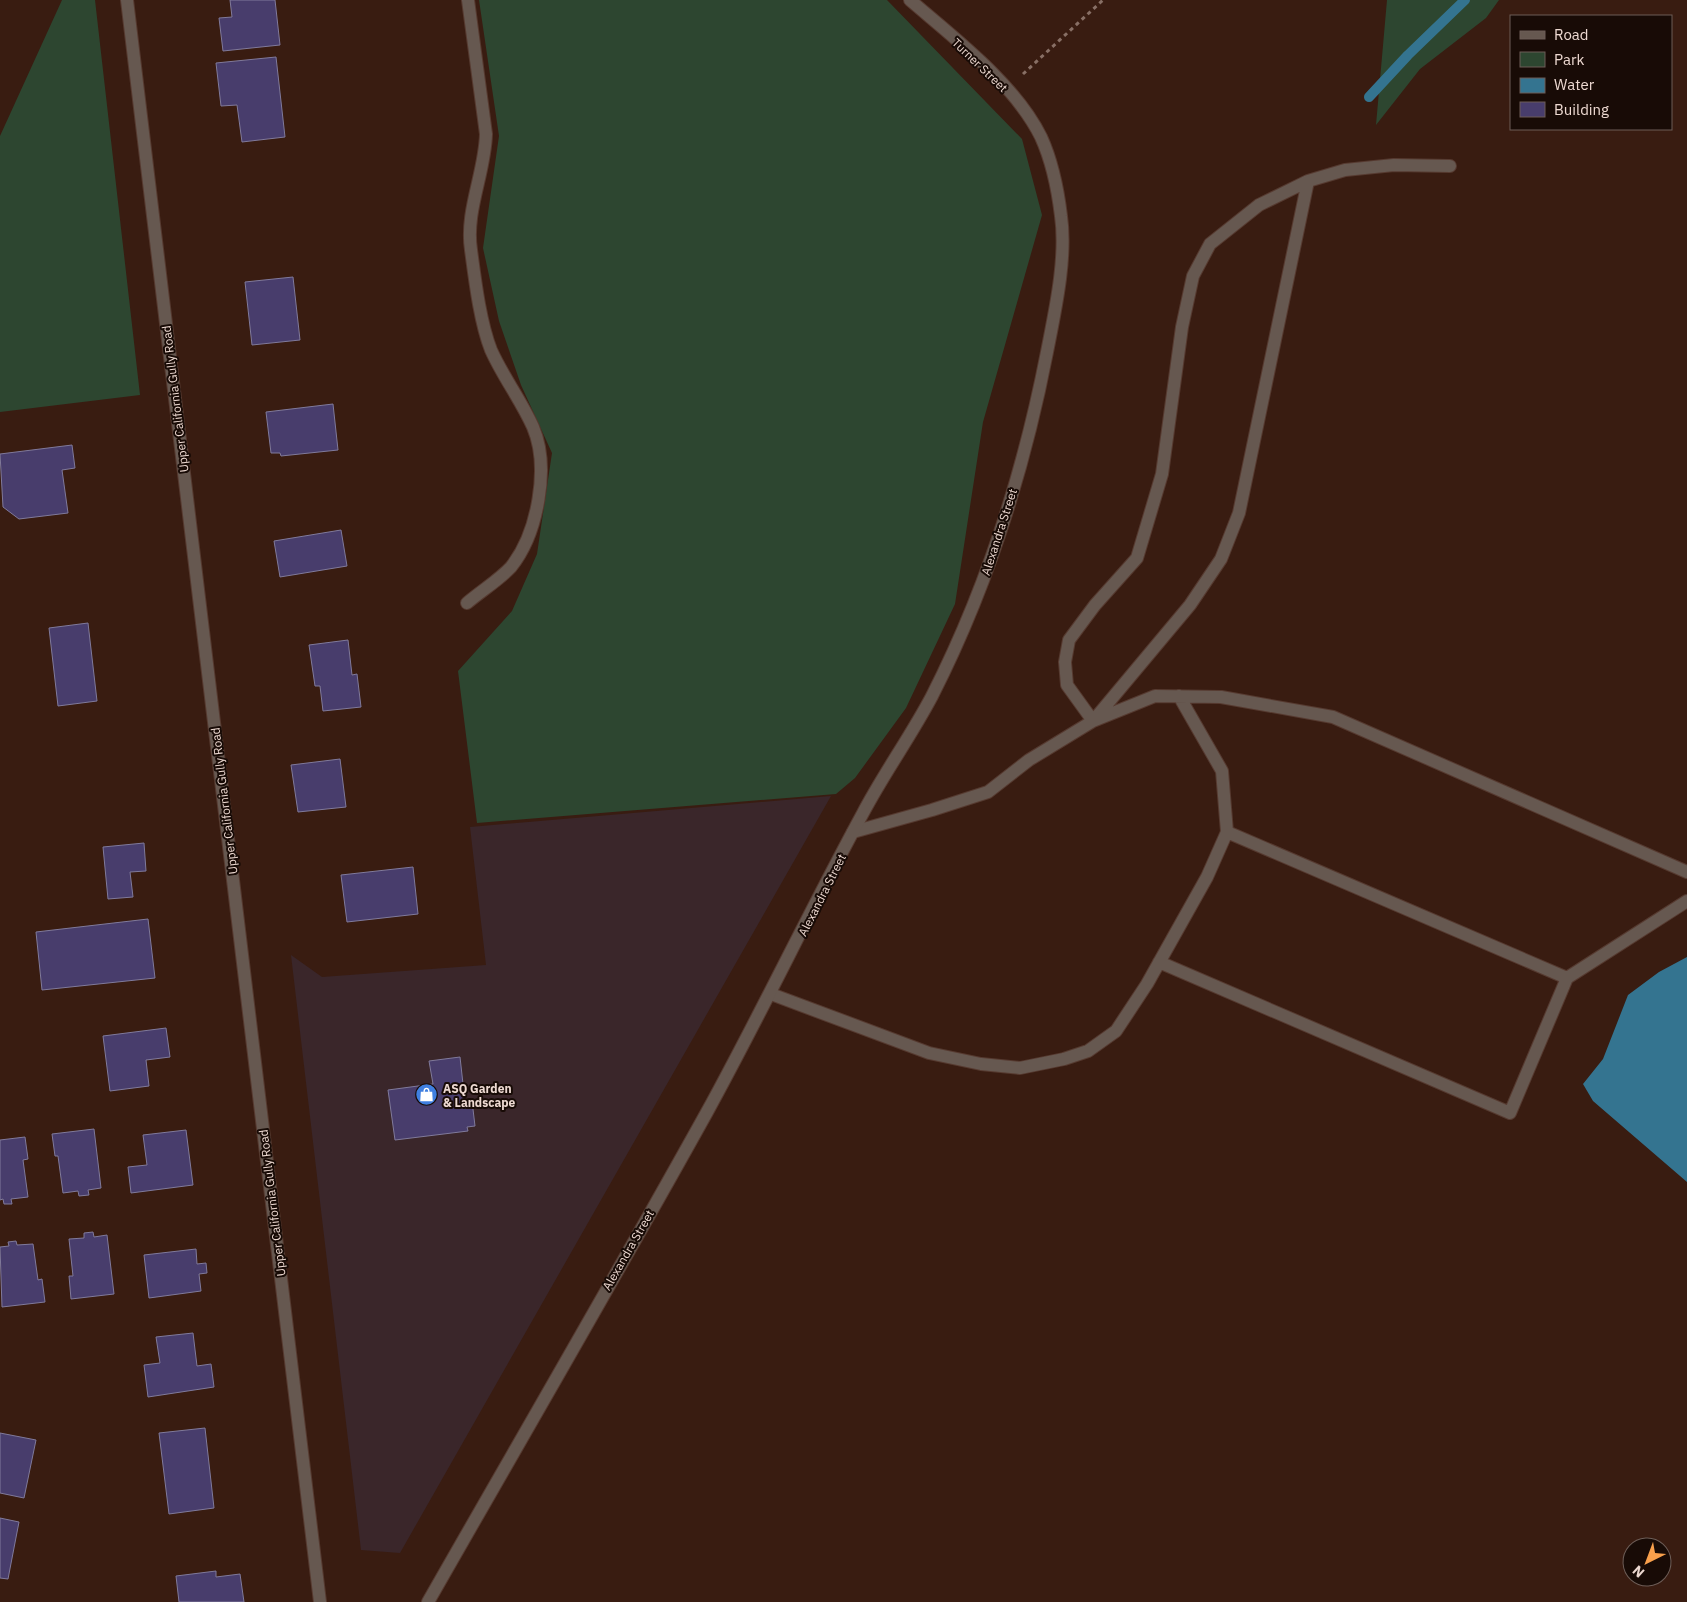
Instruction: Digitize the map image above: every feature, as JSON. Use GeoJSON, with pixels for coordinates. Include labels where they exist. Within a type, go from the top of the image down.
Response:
{"type":"FeatureCollection","features":[{"type":"Feature","properties":{"kind":"street","name":"Upper California Gully Road"},"geometry":{"type":"LineString","coordinates":[[127,0],[320,1602]]}},
{"type":"Feature","properties":{"kind":"street"},"geometry":{"type":"LineString","coordinates":[[467,603],[509,568],[529,536],[535,517],[540,467],[539,446],[533,427],[491,349],[470,248],[469,228],[486,151],[486,134],[468,0]]}},
{"type":"Feature","properties":{"kind":"street","name":"Turner Street"},"geometry":{"type":"LineString","coordinates":[[910,0],[964,48],[1022,106],[1041,138]]}},
{"type":"Feature","properties":{"kind":"street","name":"Alexandra Street"},"geometry":{"type":"LineString","coordinates":[[428,1602],[706,1114],[771,994],[853,832],[931,697],[990,563],[1034,419],[1052,325],[1062,246],[1062,219],[1057,193],[1041,138]]}},
{"type":"Feature","properties":{"kind":"street"},"geometry":{"type":"LineString","coordinates":[[1092,721],[1067,685],[1065,662],[1069,640],[1094,606],[1138,558],[1162,474],[1182,327],[1193,276],[1210,244],[1259,205],[1308,181],[1345,170],[1394,165],[1450,166]]}},
{"type":"Feature","properties":{"kind":"street"},"geometry":{"type":"LineString","coordinates":[[1092,721],[1190,605],[1222,559],[1239,513],[1308,181]]}},
{"type":"Feature","properties":{"kind":"street"},"geometry":{"type":"LineString","coordinates":[[853,832],[988,792],[1030,760],[1092,721],[1155,696],[1221,698],[1333,717],[1687,872]]}},
{"type":"Feature","properties":{"kind":"street"},"geometry":{"type":"LineString","coordinates":[[771,994],[929,1053],[981,1064],[1020,1068],[1064,1059],[1088,1051],[1116,1031],[1160,962],[1207,877],[1227,832],[1222,770],[1179,696]]}},
{"type":"Feature","properties":{"kind":"street"},"geometry":{"type":"LineString","coordinates":[[1227,832],[1567,978]]}},
{"type":"Feature","properties":{"kind":"street"},"geometry":{"type":"LineString","coordinates":[[1160,962],[1510,1113],[1567,978],[1687,902]]}},
{"type":"Feature","properties":{"kind":"path"},"geometry":{"type":"LineString","coordinates":[[1006,90],[1103,0]]}},
{"type":"Feature","properties":{"kind":"shaded area"},"geometry":{"type":"Polygon","coordinates":[[[831,796],[400,1553],[361,1550],[291,955],[322,977],[486,965],[470,827],[831,796]]]}},
{"type":"Feature","properties":{"kind":"green space"},"geometry":{"type":"Polygon","coordinates":[[[62,0],[95,0],[140,395],[0,412],[0,136],[62,0]]]}},
{"type":"Feature","properties":{"kind":"green space"},"geometry":{"type":"Polygon","coordinates":[[[479,0],[887,0],[1022,139],[1042,215],[983,422],[955,604],[906,708],[855,778],[836,794],[477,823],[458,671],[512,611],[537,554],[552,453],[521,385],[499,321],[483,248],[499,136],[479,0]]]}},
{"type":"Feature","properties":{"kind":"green space"},"geometry":{"type":"Polygon","coordinates":[[[1387,0],[1499,0],[1486,18],[1420,69],[1376,125],[1387,0]]]}},
{"type":"Feature","properties":{"kind":"water"},"geometry":{"type":"Polygon","coordinates":[[[1687,957],[1687,1182],[1593,1101],[1583,1084],[1603,1059],[1628,995],[1659,972],[1687,957]]]}},
{"type":"Feature","properties":{"kind":"building"},"geometry":{"type":"Polygon","coordinates":[[[230,0],[275,0],[280,45],[223,51],[219,18],[232,17],[230,0]]]}},
{"type":"Feature","properties":{"kind":"building"},"geometry":{"type":"Polygon","coordinates":[[[276,57],[285,137],[242,142],[237,105],[221,106],[216,63],[276,57]]]}},
{"type":"Feature","properties":{"kind":"building"},"geometry":{"type":"Polygon","coordinates":[[[293,277],[300,340],[252,345],[245,282],[293,277]]]}},
{"type":"Feature","properties":{"kind":"building"},"geometry":{"type":"Polygon","coordinates":[[[333,404],[338,450],[281,456],[280,453],[271,453],[266,412],[333,404]]]}},
{"type":"Feature","properties":{"kind":"building"},"geometry":{"type":"Polygon","coordinates":[[[72,445],[75,468],[62,470],[68,513],[19,519],[3,507],[0,454],[72,445]]]}},
{"type":"Feature","properties":{"kind":"building"},"geometry":{"type":"Polygon","coordinates":[[[341,530],[347,566],[280,577],[274,541],[341,530]]]}},
{"type":"Feature","properties":{"kind":"building"},"geometry":{"type":"Polygon","coordinates":[[[88,623],[97,701],[58,706],[49,628],[88,623]]]}},
{"type":"Feature","properties":{"kind":"building"},"geometry":{"type":"Polygon","coordinates":[[[348,640],[352,675],[357,674],[361,707],[323,711],[320,686],[315,686],[309,645],[348,640]]]}},
{"type":"Feature","properties":{"kind":"building"},"geometry":{"type":"Polygon","coordinates":[[[340,759],[346,807],[298,812],[291,765],[340,759]]]}},
{"type":"Feature","properties":{"kind":"building"},"geometry":{"type":"Polygon","coordinates":[[[144,843],[146,871],[130,872],[133,897],[108,899],[103,847],[144,843]]]}},
{"type":"Feature","properties":{"kind":"building"},"geometry":{"type":"Polygon","coordinates":[[[413,867],[418,914],[347,922],[341,875],[413,867]]]}},
{"type":"Feature","properties":{"kind":"building"},"geometry":{"type":"Polygon","coordinates":[[[148,919],[155,978],[42,990],[36,932],[148,919]]]}},
{"type":"Feature","properties":{"kind":"building"},"geometry":{"type":"Polygon","coordinates":[[[166,1028],[170,1057],[146,1060],[149,1086],[110,1091],[103,1036],[166,1028]]]}},
{"type":"Feature","properties":{"kind":"building","name":"ASQ Garden & Landscape"},"geometry":{"type":"Polygon","coordinates":[[[460,1057],[465,1102],[472,1101],[475,1126],[467,1127],[468,1131],[395,1140],[388,1090],[433,1084],[429,1061],[460,1057]]]}},
{"type":"Feature","properties":{"kind":"building"},"geometry":{"type":"Polygon","coordinates":[[[94,1129],[101,1188],[88,1190],[89,1195],[79,1196],[78,1191],[63,1193],[58,1156],[55,1156],[52,1134],[94,1129]]]}},
{"type":"Feature","properties":{"kind":"building"},"geometry":{"type":"Polygon","coordinates":[[[186,1130],[193,1185],[131,1193],[128,1167],[147,1165],[143,1135],[186,1130]]]}},
{"type":"Feature","properties":{"kind":"building"},"geometry":{"type":"Polygon","coordinates":[[[25,1137],[28,1159],[23,1160],[28,1197],[11,1199],[12,1204],[4,1204],[3,1199],[0,1200],[0,1140],[25,1137]]]}},
{"type":"Feature","properties":{"kind":"building"},"geometry":{"type":"Polygon","coordinates":[[[93,1232],[94,1237],[107,1235],[114,1294],[71,1299],[69,1276],[73,1276],[69,1239],[84,1238],[84,1233],[93,1232]]]}},
{"type":"Feature","properties":{"kind":"building"},"geometry":{"type":"Polygon","coordinates":[[[16,1241],[17,1245],[33,1244],[38,1280],[42,1279],[45,1302],[2,1307],[0,1247],[9,1246],[8,1242],[16,1241]]]}},
{"type":"Feature","properties":{"kind":"building"},"geometry":{"type":"Polygon","coordinates":[[[196,1249],[197,1264],[206,1263],[207,1273],[199,1274],[201,1291],[149,1298],[144,1255],[196,1249]]]}},
{"type":"Feature","properties":{"kind":"building"},"geometry":{"type":"Polygon","coordinates":[[[193,1333],[197,1366],[211,1364],[214,1387],[148,1397],[144,1365],[160,1363],[156,1337],[193,1333]]]}},
{"type":"Feature","properties":{"kind":"building"},"geometry":{"type":"Polygon","coordinates":[[[205,1428],[214,1508],[169,1514],[159,1433],[205,1428]]]}},
{"type":"Feature","properties":{"kind":"building"},"geometry":{"type":"Polygon","coordinates":[[[0,1433],[36,1440],[24,1498],[0,1493],[0,1433]]]}},
{"type":"Feature","properties":{"kind":"building"},"geometry":{"type":"Polygon","coordinates":[[[0,1518],[19,1522],[8,1579],[0,1578],[0,1518]]]}},
{"type":"Feature","properties":{"kind":"building"},"geometry":{"type":"Polygon","coordinates":[[[216,1571],[216,1577],[240,1574],[244,1602],[179,1602],[176,1576],[216,1571]]]}},
{"type":"Feature","properties":{"kind":"waterway"},"geometry":{"type":"LineString","coordinates":[[1369,97],[1408,55],[1465,0]]}},
{"type":"Feature","properties":{"kind":"place","name":"ASQ Garden & Landscape"},"geometry":{"type":"Point","coordinates":[427,1095]}}]}
